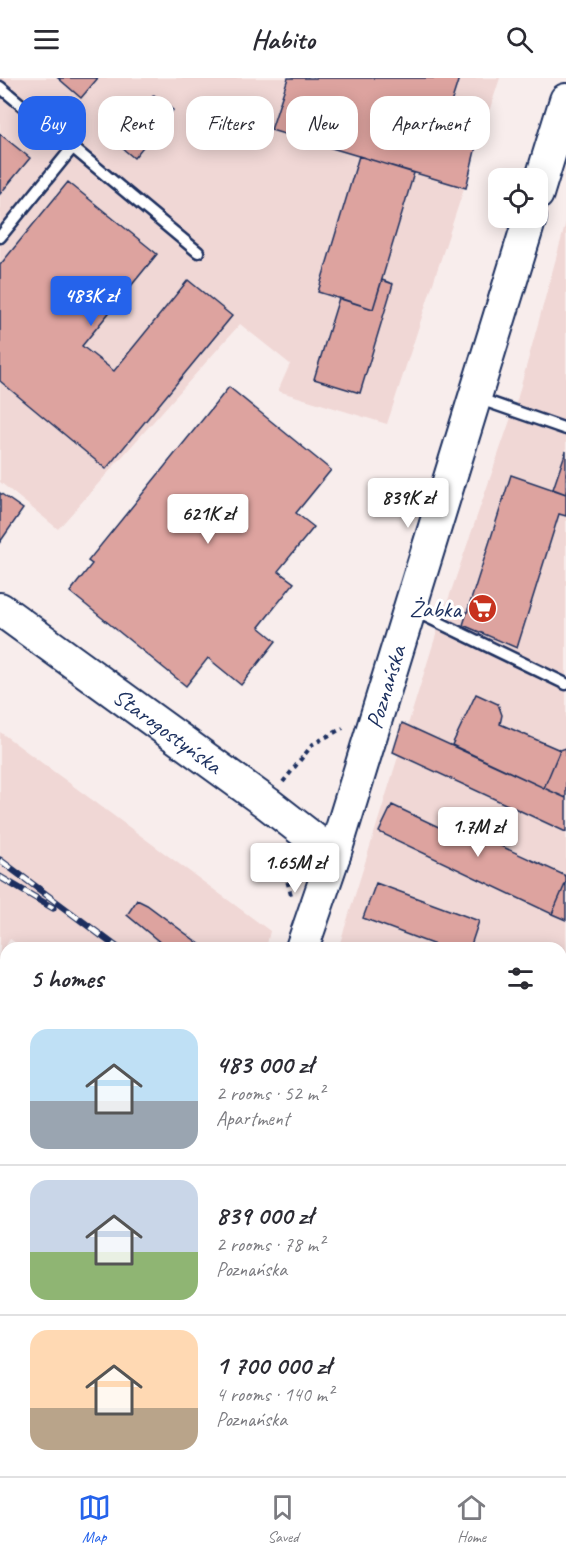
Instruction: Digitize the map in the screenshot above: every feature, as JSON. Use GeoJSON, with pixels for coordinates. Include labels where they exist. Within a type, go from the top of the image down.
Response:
{"type":"FeatureCollection","features":[{"type":"Feature","properties":{"kind":"street"},"geometry":{"type":"LineString","coordinates":[[545,168],[565,103]]}},
{"type":"Feature","properties":{"kind":"street","name":"Poznańska"},"geometry":{"type":"LineString","coordinates":[[304,942],[334,855],[527,228]]}},
{"type":"Feature","properties":{"kind":"street","name":"Starogostyńska"},"geometry":{"type":"LineString","coordinates":[[0,609],[259,797],[334,855]]}},
{"type":"Feature","properties":{"kind":"lane"},"geometry":{"type":"LineString","coordinates":[[0,87],[18,102]]}},
{"type":"Feature","properties":{"kind":"lane"},"geometry":{"type":"LineString","coordinates":[[0,237],[71,150]]}},
{"type":"Feature","properties":{"kind":"lane"},"geometry":{"type":"LineString","coordinates":[[77,150],[198,252]]}},
{"type":"Feature","properties":{"kind":"lane"},"geometry":{"type":"LineString","coordinates":[[474,397],[566,429]]}},
{"type":"Feature","properties":{"kind":"lane"},"geometry":{"type":"LineString","coordinates":[[410,609],[566,684]]}},
{"type":"Feature","properties":{"kind":"path"},"geometry":{"type":"LineString","coordinates":[[279,787],[314,744],[343,728]]}},
{"type":"Feature","properties":{"kind":"path"},"geometry":{"type":"LineString","coordinates":[[277,846],[292,897]]}},
{"type":"Feature","properties":{"kind":"shaded area"},"geometry":{"type":"Polygon","coordinates":[[[0,78],[500,78],[490,109],[490,96],[370,96],[370,150],[476,150],[387,424],[278,391],[290,364],[240,324],[58,529],[0,482],[0,78]]]}},
{"type":"Feature","properties":{"kind":"shaded area"},"geometry":{"type":"Polygon","coordinates":[[[566,222],[566,942],[340,942],[435,638],[517,400],[566,222]]]}},
{"type":"Feature","properties":{"kind":"shaded area"},"geometry":{"type":"Polygon","coordinates":[[[0,732],[270,931],[267,942],[14,942],[10,939],[8,942],[0,942],[0,732]]]}},
{"type":"Feature","properties":{"kind":"building"},"geometry":{"type":"Polygon","coordinates":[[[58,78],[98,78],[83,96],[79,96],[58,78]]]}},
{"type":"Feature","properties":{"kind":"building"},"geometry":{"type":"Polygon","coordinates":[[[288,78],[459,78],[453,96],[370,96],[370,150],[475,150],[466,188],[338,150],[358,150],[358,96],[286,96],[286,134],[274,131],[274,121],[288,78]]]}},
{"type":"Feature","properties":{"kind":"building"},"geometry":{"type":"Polygon","coordinates":[[[0,134],[30,158],[0,194],[0,134]]]}},
{"type":"Feature","properties":{"kind":"building"},"geometry":{"type":"Polygon","coordinates":[[[124,150],[140,150],[134,158],[124,150]]]}},
{"type":"Feature","properties":{"kind":"building"},"geometry":{"type":"Polygon","coordinates":[[[359,156],[414,173],[373,309],[318,292],[359,156]]]}},
{"type":"Feature","properties":{"kind":"building"},"geometry":{"type":"Polygon","coordinates":[[[68,182],[157,254],[82,346],[114,371],[188,280],[232,316],[106,469],[0,381],[0,265],[68,182]]]}},
{"type":"Feature","properties":{"kind":"building"},"geometry":{"type":"Polygon","coordinates":[[[382,280],[393,284],[360,393],[314,379],[339,298],[373,309],[382,280]]]}},
{"type":"Feature","properties":{"kind":"building"},"geometry":{"type":"Polygon","coordinates":[[[229,387],[331,470],[296,513],[314,527],[278,571],[294,583],[259,627],[276,641],[241,685],[208,658],[186,686],[70,592],[92,564],[88,561],[229,387]]]}},
{"type":"Feature","properties":{"kind":"building"},"geometry":{"type":"Polygon","coordinates":[[[566,451],[566,494],[553,489],[566,451]]]}},
{"type":"Feature","properties":{"kind":"building"},"geometry":{"type":"Polygon","coordinates":[[[511,475],[566,494],[566,516],[559,514],[517,648],[463,625],[511,475]]]}},
{"type":"Feature","properties":{"kind":"building"},"geometry":{"type":"Polygon","coordinates":[[[0,493],[23,509],[0,542],[0,493]]]}},
{"type":"Feature","properties":{"kind":"building"},"geometry":{"type":"Polygon","coordinates":[[[476,694],[498,704],[502,715],[500,724],[560,750],[544,788],[452,745],[476,694]]]}},
{"type":"Feature","properties":{"kind":"building"},"geometry":{"type":"Polygon","coordinates":[[[402,723],[566,798],[566,832],[393,752],[402,723]]]}},
{"type":"Feature","properties":{"kind":"building"},"geometry":{"type":"Polygon","coordinates":[[[566,748],[566,798],[544,788],[560,750],[566,748]]]}},
{"type":"Feature","properties":{"kind":"building"},"geometry":{"type":"Polygon","coordinates":[[[392,805],[445,830],[449,822],[566,876],[566,882],[552,914],[379,832],[392,805]]]}},
{"type":"Feature","properties":{"kind":"building"},"geometry":{"type":"Polygon","coordinates":[[[566,882],[566,920],[552,914],[566,882]]]}},
{"type":"Feature","properties":{"kind":"building"},"geometry":{"type":"Polygon","coordinates":[[[376,883],[479,921],[472,942],[427,942],[363,918],[376,883]]]}},
{"type":"Feature","properties":{"kind":"building"},"geometry":{"type":"Polygon","coordinates":[[[137,900],[197,942],[160,942],[127,915],[137,900]]]}},
{"type":"Feature","properties":{"kind":"railway"},"geometry":{"type":"LineString","coordinates":[[0,860],[110,942]]}},
{"type":"Feature","properties":{"kind":"railway"},"geometry":{"type":"LineString","coordinates":[[0,877],[53,908]]}},
{"type":"Feature","properties":{"kind":"place","name":"Żabka"},"geometry":{"type":"Point","coordinates":[482,609]}}]}
